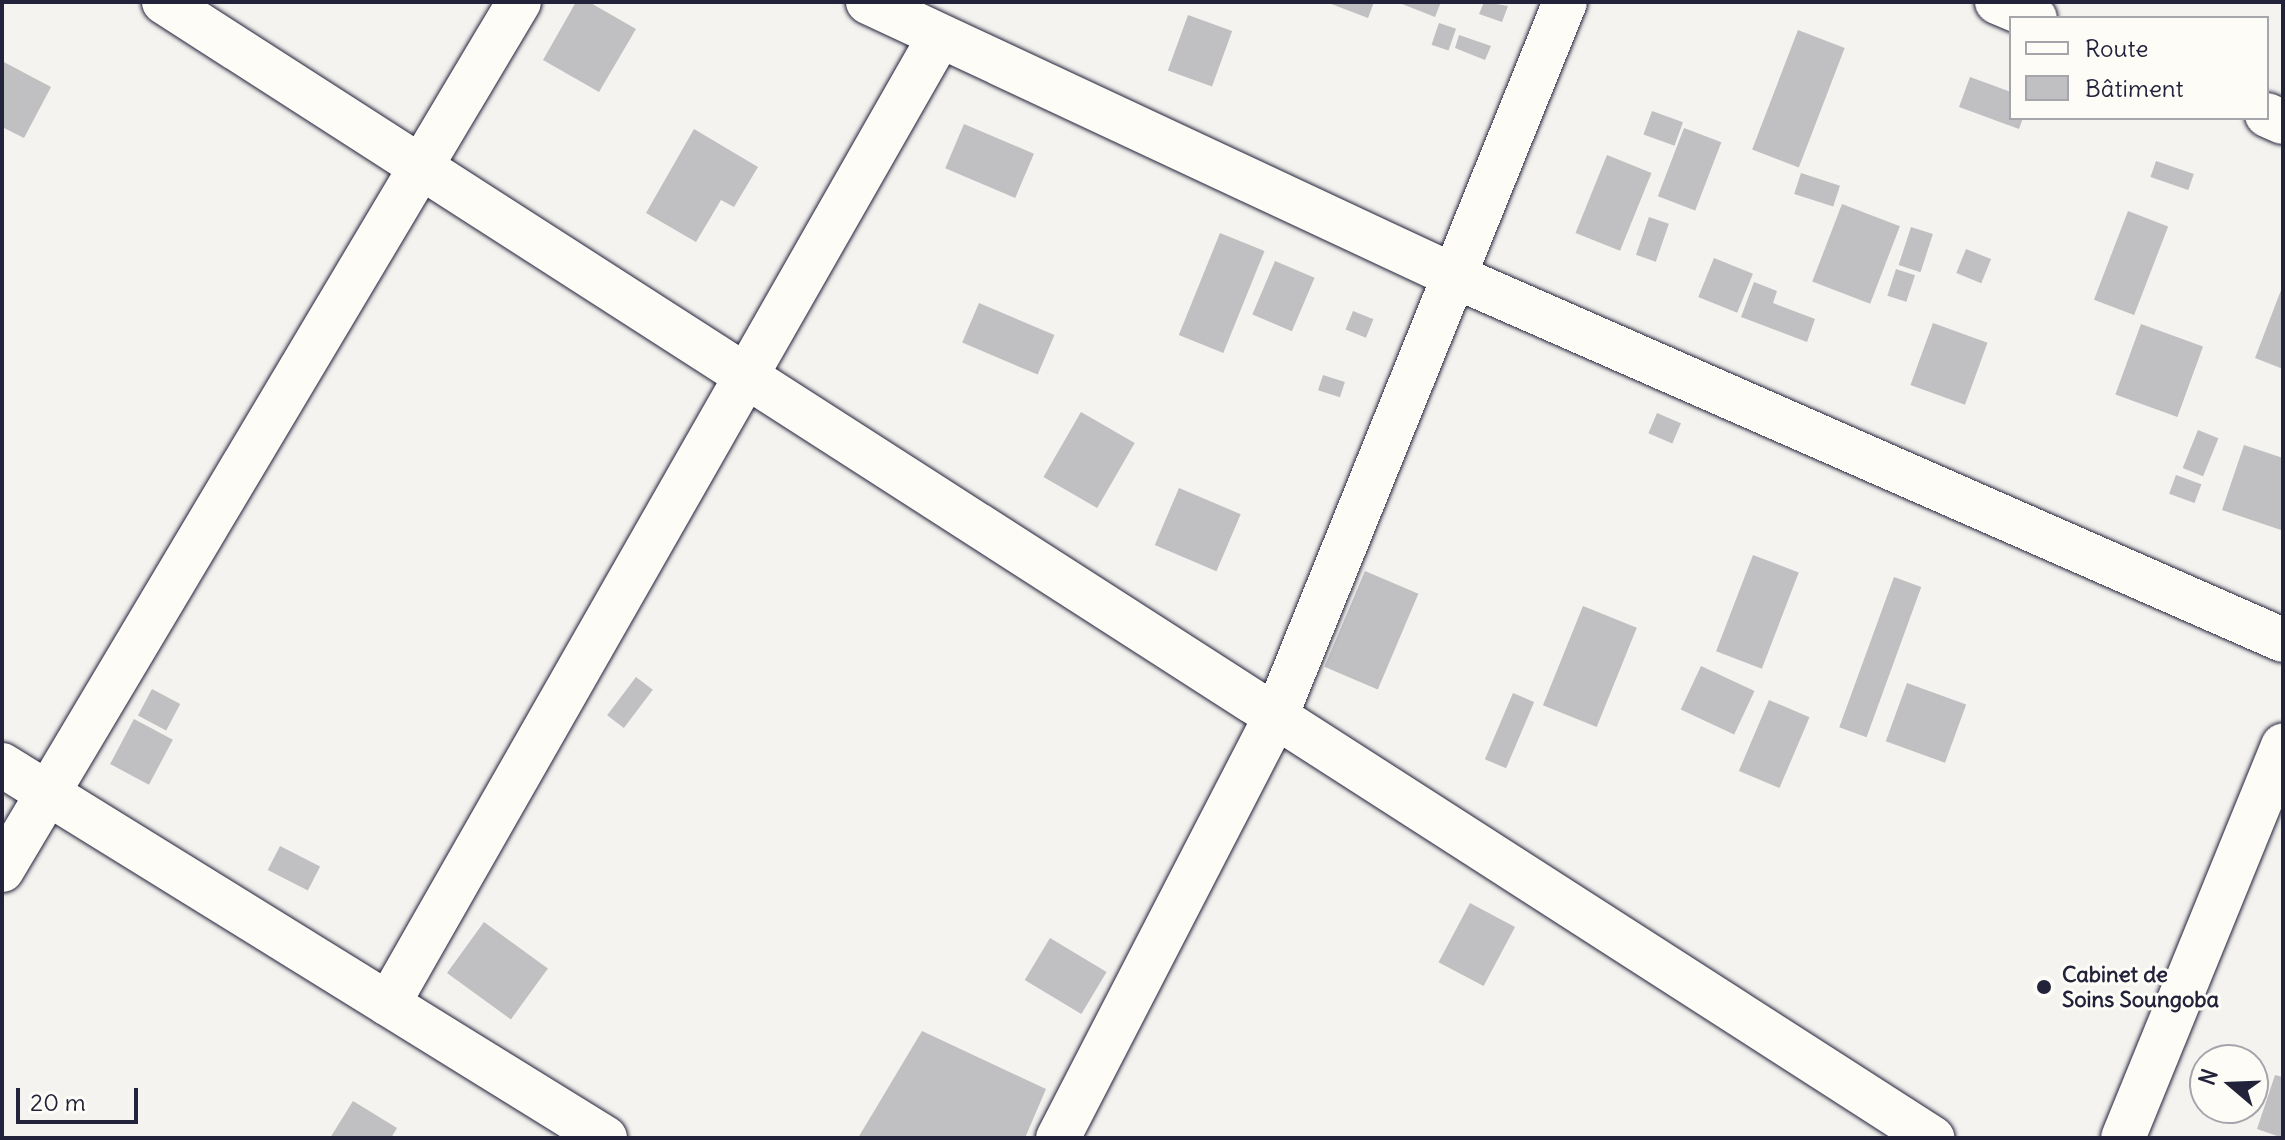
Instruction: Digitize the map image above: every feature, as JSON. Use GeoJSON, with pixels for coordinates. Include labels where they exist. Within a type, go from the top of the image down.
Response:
{"type":"FeatureCollection","features":[{"type":"Feature","properties":{"kind":"street"},"geometry":{"type":"LineString","coordinates":[[164,2],[1932,1138]]}},
{"type":"Feature","properties":{"kind":"street"},"geometry":{"type":"LineString","coordinates":[[2,870],[519,2]]}},
{"type":"Feature","properties":{"kind":"street"},"geometry":{"type":"LineString","coordinates":[[868,2],[1454,276],[2283,640]]}},
{"type":"Feature","properties":{"kind":"street"},"geometry":{"type":"LineString","coordinates":[[1058,1138],[1276,716],[1565,2]]}},
{"type":"Feature","properties":{"kind":"street"},"geometry":{"type":"LineString","coordinates":[[1997,2],[2030,16]]}},
{"type":"Feature","properties":{"kind":"street"},"geometry":{"type":"LineString","coordinates":[[388,1004],[940,36]]}},
{"type":"Feature","properties":{"kind":"street"},"geometry":{"type":"LineString","coordinates":[[2123,1138],[2283,745]]}},
{"type":"Feature","properties":{"kind":"street"},"geometry":{"type":"LineString","coordinates":[[2,765],[605,1138]]}},
{"type":"Feature","properties":{"kind":"building"},"geometry":{"type":"Polygon","coordinates":[[[576,2],[589,2],[636,29],[599,92],[543,60],[576,2]]]}},
{"type":"Feature","properties":{"kind":"building"},"geometry":{"type":"Polygon","coordinates":[[[1326,2],[1374,2],[1368,18],[1326,2]]]}},
{"type":"Feature","properties":{"kind":"building"},"geometry":{"type":"Polygon","coordinates":[[[1397,2],[1441,2],[1435,17],[1397,2]]]}},
{"type":"Feature","properties":{"kind":"building"},"geometry":{"type":"Polygon","coordinates":[[[1484,2],[1508,6],[1502,22],[1479,14],[1484,2]]]}},
{"type":"Feature","properties":{"kind":"building"},"geometry":{"type":"Polygon","coordinates":[[[1188,15],[1232,31],[1212,87],[1168,70],[1188,15]]]}},
{"type":"Feature","properties":{"kind":"building"},"geometry":{"type":"Polygon","coordinates":[[[1439,23],[1456,29],[1449,51],[1432,45],[1439,23]]]}},
{"type":"Feature","properties":{"kind":"building"},"geometry":{"type":"Polygon","coordinates":[[[1798,30],[1845,48],[1799,167],[1752,149],[1798,30]]]}},
{"type":"Feature","properties":{"kind":"building"},"geometry":{"type":"Polygon","coordinates":[[[1459,35],[1491,46],[1485,60],[1455,48],[1459,35]]]}},
{"type":"Feature","properties":{"kind":"building"},"geometry":{"type":"Polygon","coordinates":[[[2,61],[51,87],[24,138],[2,127],[2,61]]]}},
{"type":"Feature","properties":{"kind":"building"},"geometry":{"type":"Polygon","coordinates":[[[1970,77],[2009,91],[2009,120],[2022,120],[2019,129],[1959,107],[1970,77]]]}},
{"type":"Feature","properties":{"kind":"building"},"geometry":{"type":"Polygon","coordinates":[[[1652,111],[1683,122],[1674,146],[1643,134],[1652,111]]]}},
{"type":"Feature","properties":{"kind":"building"},"geometry":{"type":"Polygon","coordinates":[[[964,124],[1034,154],[1015,198],[945,168],[964,124]]]}},
{"type":"Feature","properties":{"kind":"building"},"geometry":{"type":"Polygon","coordinates":[[[1684,128],[1721,142],[1695,210],[1658,196],[1684,128]]]}},
{"type":"Feature","properties":{"kind":"building"},"geometry":{"type":"Polygon","coordinates":[[[694,129],[758,167],[734,207],[721,200],[696,242],[646,213],[694,129]]]}},
{"type":"Feature","properties":{"kind":"building"},"geometry":{"type":"Polygon","coordinates":[[[1607,155],[1652,173],[1620,251],[1576,233],[1607,155]]]}},
{"type":"Feature","properties":{"kind":"building"},"geometry":{"type":"Polygon","coordinates":[[[2156,161],[2194,174],[2188,190],[2150,177],[2156,161]]]}},
{"type":"Feature","properties":{"kind":"building"},"geometry":{"type":"Polygon","coordinates":[[[1801,173],[1840,186],[1833,207],[1794,194],[1801,173]]]}},
{"type":"Feature","properties":{"kind":"building"},"geometry":{"type":"Polygon","coordinates":[[[1842,204],[1900,226],[1870,304],[1812,281],[1842,204]]]}},
{"type":"Feature","properties":{"kind":"building"},"geometry":{"type":"Polygon","coordinates":[[[2128,211],[2168,226],[2134,315],[2094,300],[2128,211]]]}},
{"type":"Feature","properties":{"kind":"building"},"geometry":{"type":"Polygon","coordinates":[[[1649,217],[1669,224],[1656,262],[1636,255],[1649,217]]]}},
{"type":"Feature","properties":{"kind":"building"},"geometry":{"type":"Polygon","coordinates":[[[1911,227],[1933,234],[1921,272],[1899,265],[1911,227]]]}},
{"type":"Feature","properties":{"kind":"building"},"geometry":{"type":"Polygon","coordinates":[[[1220,233],[1265,251],[1223,353],[1179,335],[1220,233]]]}},
{"type":"Feature","properties":{"kind":"building"},"geometry":{"type":"Polygon","coordinates":[[[1966,249],[1991,259],[1981,283],[1956,273],[1966,249]]]}},
{"type":"Feature","properties":{"kind":"building"},"geometry":{"type":"Polygon","coordinates":[[[1714,258],[1753,274],[1737,313],[1698,297],[1714,258]]]}},
{"type":"Feature","properties":{"kind":"building"},"geometry":{"type":"Polygon","coordinates":[[[1275,261],[1315,278],[1292,331],[1252,314],[1275,261]]]}},
{"type":"Feature","properties":{"kind":"building"},"geometry":{"type":"Polygon","coordinates":[[[1896,269],[1915,275],[1906,302],[1887,296],[1896,269]]]}},
{"type":"Feature","properties":{"kind":"building"},"geometry":{"type":"Polygon","coordinates":[[[1754,282],[1777,291],[1773,303],[1815,319],[1807,342],[1741,317],[1754,282]]]}},
{"type":"Feature","properties":{"kind":"building"},"geometry":{"type":"Polygon","coordinates":[[[2283,285],[2283,369],[2255,358],[2283,285]]]}},
{"type":"Feature","properties":{"kind":"building"},"geometry":{"type":"Polygon","coordinates":[[[979,303],[1054,335],[1038,375],[962,343],[979,303]]]}},
{"type":"Feature","properties":{"kind":"building"},"geometry":{"type":"Polygon","coordinates":[[[1353,311],[1373,319],[1366,338],[1346,330],[1353,311]]]}},
{"type":"Feature","properties":{"kind":"building"},"geometry":{"type":"Polygon","coordinates":[[[1933,323],[1988,343],[1965,405],[1910,385],[1933,323]]]}},
{"type":"Feature","properties":{"kind":"building"},"geometry":{"type":"Polygon","coordinates":[[[2141,324],[2203,347],[2177,417],[2115,394],[2141,324]]]}},
{"type":"Feature","properties":{"kind":"building"},"geometry":{"type":"Polygon","coordinates":[[[1323,375],[1345,382],[1340,397],[1318,390],[1323,375]]]}},
{"type":"Feature","properties":{"kind":"building"},"geometry":{"type":"Polygon","coordinates":[[[1081,412],[1135,443],[1097,508],[1044,477],[1081,412]]]}},
{"type":"Feature","properties":{"kind":"building"},"geometry":{"type":"Polygon","coordinates":[[[1657,413],[1681,423],[1672,443],[1648,433],[1657,413]]]}},
{"type":"Feature","properties":{"kind":"building"},"geometry":{"type":"Polygon","coordinates":[[[2198,430],[2218,438],[2203,476],[2183,468],[2198,430]]]}},
{"type":"Feature","properties":{"kind":"building"},"geometry":{"type":"Polygon","coordinates":[[[2244,445],[2283,458],[2281,530],[2222,510],[2244,445]]]}},
{"type":"Feature","properties":{"kind":"building"},"geometry":{"type":"Polygon","coordinates":[[[2176,475],[2201,484],[2195,503],[2169,494],[2176,475]]]}},
{"type":"Feature","properties":{"kind":"building"},"geometry":{"type":"Polygon","coordinates":[[[1179,488],[1241,514],[1216,571],[1155,545],[1179,488]]]}},
{"type":"Feature","properties":{"kind":"building"},"geometry":{"type":"Polygon","coordinates":[[[1753,555],[1799,573],[1762,669],[1716,651],[1753,555]]]}},
{"type":"Feature","properties":{"kind":"building"},"geometry":{"type":"Polygon","coordinates":[[[1365,571],[1418,594],[1378,689],[1324,667],[1365,571]]]}},
{"type":"Feature","properties":{"kind":"building"},"geometry":{"type":"Polygon","coordinates":[[[1894,577],[1921,587],[1867,737],[1839,727],[1894,577]]]}},
{"type":"Feature","properties":{"kind":"building"},"geometry":{"type":"Polygon","coordinates":[[[1583,606],[1637,628],[1597,727],[1543,705],[1583,606]]]}},
{"type":"Feature","properties":{"kind":"building"},"geometry":{"type":"Polygon","coordinates":[[[1701,666],[1754,691],[1734,734],[1681,710],[1701,666]]]}},
{"type":"Feature","properties":{"kind":"building"},"geometry":{"type":"Polygon","coordinates":[[[636,677],[653,690],[624,728],[607,715],[636,677]]]}},
{"type":"Feature","properties":{"kind":"building"},"geometry":{"type":"Polygon","coordinates":[[[1907,683],[1966,705],[1945,763],[1886,741],[1907,683]]]}},
{"type":"Feature","properties":{"kind":"building"},"geometry":{"type":"Polygon","coordinates":[[[152,689],[180,704],[166,731],[138,715],[152,689]]]}},
{"type":"Feature","properties":{"kind":"building"},"geometry":{"type":"Polygon","coordinates":[[[1513,693],[1534,702],[1506,768],[1485,759],[1513,693]]]}},
{"type":"Feature","properties":{"kind":"building"},"geometry":{"type":"Polygon","coordinates":[[[1769,700],[1810,717],[1779,788],[1739,771],[1769,700]]]}},
{"type":"Feature","properties":{"kind":"building"},"geometry":{"type":"Polygon","coordinates":[[[134,719],[173,740],[149,785],[110,764],[134,719]]]}},
{"type":"Feature","properties":{"kind":"building"},"geometry":{"type":"Polygon","coordinates":[[[280,846],[320,866],[308,890],[268,870],[280,846]]]}},
{"type":"Feature","properties":{"kind":"building"},"geometry":{"type":"Polygon","coordinates":[[[1470,903],[1515,927],[1484,986],[1439,962],[1470,903]]]}},
{"type":"Feature","properties":{"kind":"building"},"geometry":{"type":"Polygon","coordinates":[[[484,922],[548,968],[511,1019],[447,973],[484,922]]]}},
{"type":"Feature","properties":{"kind":"building"},"geometry":{"type":"Polygon","coordinates":[[[1050,938],[1107,972],[1081,1014],[1025,980],[1050,938]]]}},
{"type":"Feature","properties":{"kind":"building"},"geometry":{"type":"Polygon","coordinates":[[[922,1031],[1046,1089],[1025,1138],[858,1138],[922,1031]]]}},
{"type":"Feature","properties":{"kind":"building"},"geometry":{"type":"Polygon","coordinates":[[[2275,1075],[2283,1077],[2283,1138],[2257,1129],[2259,1124],[2269,1124],[2269,1093],[2275,1075]]]}},
{"type":"Feature","properties":{"kind":"building"},"geometry":{"type":"Polygon","coordinates":[[[353,1101],[397,1128],[391,1138],[330,1138],[353,1101]]]}},
{"type":"Feature","properties":{"kind":"place","name":"Cabinet de Soins Soungoba"},"geometry":{"type":"Point","coordinates":[2044,987]}}]}
